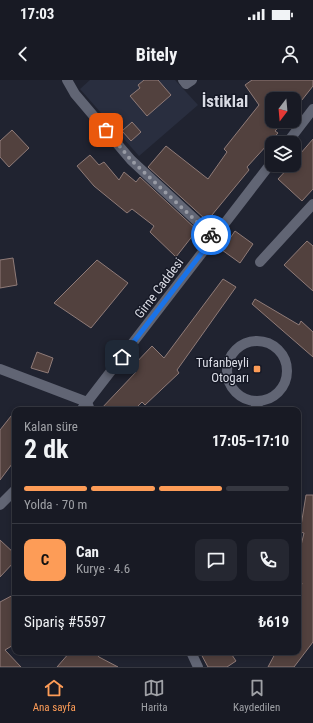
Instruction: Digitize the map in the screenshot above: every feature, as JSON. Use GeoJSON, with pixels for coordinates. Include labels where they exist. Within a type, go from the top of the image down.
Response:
{"type":"FeatureCollection","features":[{"type":"Feature","properties":{"kind":"street"},"geometry":{"type":"LineString","coordinates":[[67,80],[75,94],[131,160],[214,237]]}},
{"type":"Feature","properties":{"kind":"street"},"geometry":{"type":"LineString","coordinates":[[183,80],[186,84],[192,80]]}},
{"type":"Feature","properties":{"kind":"street"},"geometry":{"type":"LineString","coordinates":[[292,136],[313,109]]}},
{"type":"Feature","properties":{"kind":"street","name":"Girne Caddesi"},"geometry":{"type":"LineString","coordinates":[[86,407],[265,171]]}},
{"type":"Feature","properties":{"kind":"street"},"geometry":{"type":"LineString","coordinates":[[260,262],[313,204]]}},
{"type":"Feature","properties":{"kind":"street"},"geometry":{"type":"LineString","coordinates":[[256,407],[260,401],[277,393],[283,385],[286,376],[286,367],[284,358],[279,350],[271,344],[262,341],[253,341],[243,344],[234,350],[226,369],[228,380],[232,389],[240,396],[250,400],[260,401]]}},
{"type":"Feature","properties":{"kind":"street"},"geometry":{"type":"LineString","coordinates":[[0,369],[86,407]]}},
{"type":"Feature","properties":{"kind":"street"},"geometry":{"type":"LineString","coordinates":[[0,505],[12,493]]}},
{"type":"Feature","properties":{"kind":"street"},"geometry":{"type":"LineString","coordinates":[[192,655],[198,667]]}},
{"type":"Feature","properties":{"kind":"shaded area"},"geometry":{"type":"Polygon","coordinates":[[[90,80],[175,80],[198,105],[139,156],[80,89],[90,80]]]}},
{"type":"Feature","properties":{"kind":"building"},"geometry":{"type":"Polygon","coordinates":[[[144,80],[158,80],[171,95],[147,116],[130,96],[140,88],[138,85],[144,80]]]}},
{"type":"Feature","properties":{"kind":"building"},"geometry":{"type":"Polygon","coordinates":[[[252,80],[313,80],[313,86],[301,101],[301,92],[265,92],[265,128],[278,128],[275,131],[278,133],[275,136],[265,136],[265,147],[247,167],[249,170],[207,221],[148,167],[166,146],[208,179],[227,152],[224,149],[259,105],[245,85],[252,80]]]}},
{"type":"Feature","properties":{"kind":"building"},"geometry":{"type":"Polygon","coordinates":[[[132,122],[141,132],[131,141],[122,131],[132,122]]]}},
{"type":"Feature","properties":{"kind":"building"},"geometry":{"type":"Polygon","coordinates":[[[12,130],[29,148],[9,167],[0,157],[0,141],[12,130]]]}},
{"type":"Feature","properties":{"kind":"building"},"geometry":{"type":"Polygon","coordinates":[[[313,139],[313,189],[302,201],[278,179],[284,172],[301,172],[301,153],[313,139]]]}},
{"type":"Feature","properties":{"kind":"building"},"geometry":{"type":"Polygon","coordinates":[[[90,155],[99,165],[104,162],[119,180],[124,172],[136,182],[140,177],[197,230],[176,257],[150,232],[154,226],[132,209],[127,213],[94,186],[77,166],[90,155]]]}},
{"type":"Feature","properties":{"kind":"building"},"geometry":{"type":"Polygon","coordinates":[[[235,231],[253,244],[240,263],[222,250],[235,231]]]}},
{"type":"Feature","properties":{"kind":"building"},"geometry":{"type":"Polygon","coordinates":[[[307,241],[313,246],[313,291],[284,265],[307,241]]]}},
{"type":"Feature","properties":{"kind":"building"},"geometry":{"type":"Polygon","coordinates":[[[13,258],[17,285],[0,288],[0,260],[13,258]]]}},
{"type":"Feature","properties":{"kind":"building"},"geometry":{"type":"Polygon","coordinates":[[[97,260],[128,283],[91,328],[54,303],[97,260]]]}},
{"type":"Feature","properties":{"kind":"building"},"geometry":{"type":"Polygon","coordinates":[[[223,279],[236,287],[177,370],[179,373],[145,405],[142,402],[137,407],[103,407],[136,372],[131,368],[152,346],[164,358],[223,279]]]}},
{"type":"Feature","properties":{"kind":"building"},"geometry":{"type":"Polygon","coordinates":[[[255,299],[299,325],[301,321],[313,332],[313,357],[252,304],[255,299]]]}},
{"type":"Feature","properties":{"kind":"building"},"geometry":{"type":"Polygon","coordinates":[[[37,352],[53,358],[48,373],[31,368],[37,352]]]}},
{"type":"Feature","properties":{"kind":"building"},"geometry":{"type":"Polygon","coordinates":[[[12,415],[12,464],[0,480],[0,430],[12,415]]]}},
{"type":"Feature","properties":{"kind":"building"},"geometry":{"type":"Polygon","coordinates":[[[306,495],[313,495],[313,642],[294,667],[268,667],[274,655],[301,655],[301,546],[304,533],[301,532],[306,495]]]}},
{"type":"Feature","properties":{"kind":"building"},"geometry":{"type":"Polygon","coordinates":[[[0,540],[12,551],[12,564],[0,577],[0,540]]]}},
{"type":"Feature","properties":{"kind":"building"},"geometry":{"type":"Polygon","coordinates":[[[12,596],[12,646],[5,650],[21,667],[0,667],[0,602],[12,596]]]}},
{"type":"Feature","properties":{"kind":"building"},"geometry":{"type":"Polygon","coordinates":[[[67,655],[97,655],[118,667],[57,667],[67,655]]]}},
{"type":"Feature","properties":{"kind":"building"},"geometry":{"type":"Polygon","coordinates":[[[202,655],[232,655],[236,661],[227,667],[208,667],[202,655]]]}},
{"type":"Feature","properties":{"kind":"way so far"},"geometry":{"type":"LineString","coordinates":[[106,130],[131,160],[211,235]]}},
{"type":"Feature","properties":{"kind":"place","name":"Tufanbeyli Otogarı"},"geometry":{"type":"Point","coordinates":[257,369]}},
{"type":"Feature","properties":{"kind":"district","name":"İstiklal"},"geometry":{"type":"Point","coordinates":[225,101]}},
{"type":"Feature","properties":{"kind":"route"},"geometry":{"type":"LineString","coordinates":[[122,357],[214,237],[211,235]]}}]}
